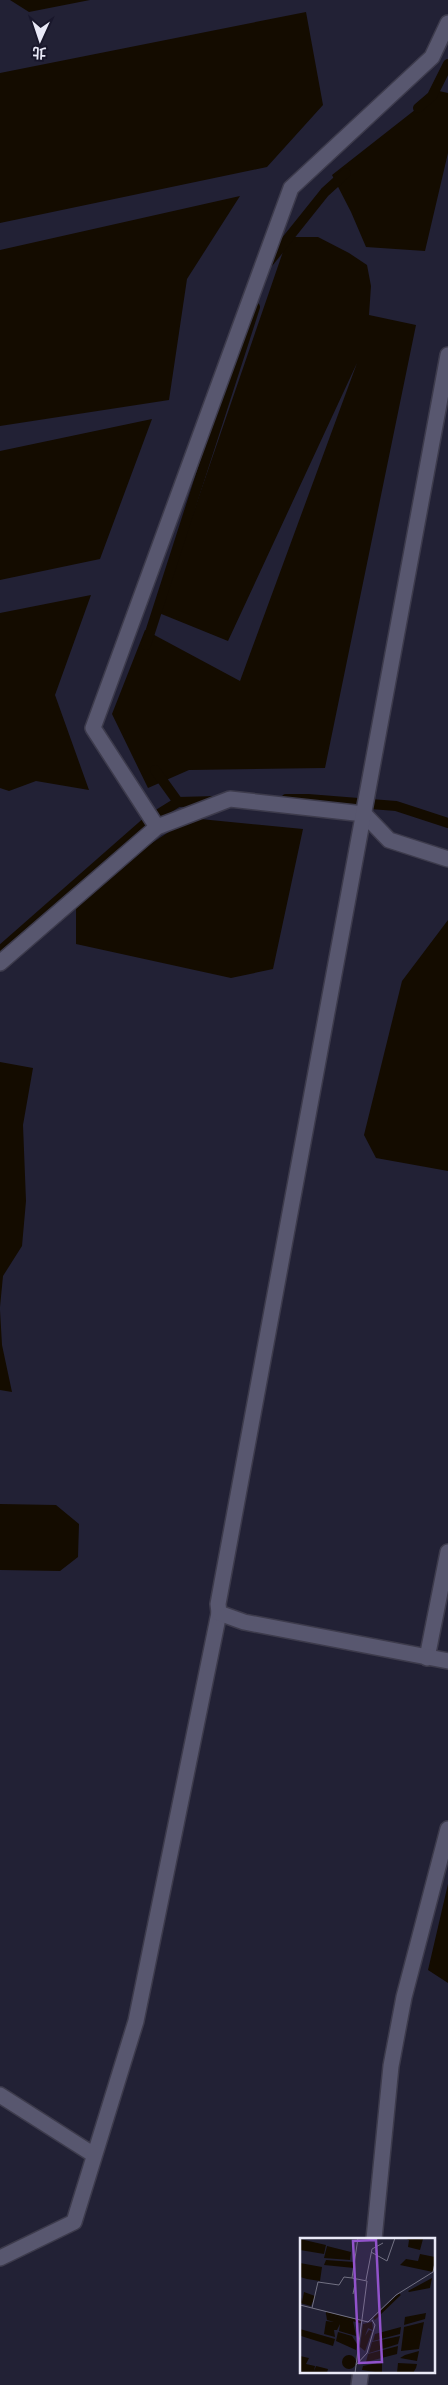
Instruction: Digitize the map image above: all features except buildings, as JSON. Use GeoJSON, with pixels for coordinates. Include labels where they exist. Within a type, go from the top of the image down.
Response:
{"type":"FeatureCollection","features":[{"type":"Feature","properties":{"kind":"street"},"geometry":{"type":"LineString","coordinates":[[157,827],[93,728],[96,718],[291,188],[432,57],[448,23]]}},
{"type":"Feature","properties":{"kind":"street"},"geometry":{"type":"LineString","coordinates":[[0,2258],[74,2222],[136,2021],[220,1613],[218,1604],[448,355]]}},
{"type":"Feature","properties":{"kind":"street"},"geometry":{"type":"LineString","coordinates":[[0,963],[157,827],[230,799],[364,814],[389,840],[448,859]]}},
{"type":"Feature","properties":{"kind":"street"},"geometry":{"type":"LineString","coordinates":[[427,1658],[448,1552]]}},
{"type":"Feature","properties":{"kind":"street"},"geometry":{"type":"LineString","coordinates":[[220,1613],[244,1622],[448,1662]]}},
{"type":"Feature","properties":{"kind":"street"},"geometry":{"type":"LineString","coordinates":[[374,2238],[391,2066],[404,1996],[448,1829]]}},
{"type":"Feature","properties":{"kind":"street"},"geometry":{"type":"LineString","coordinates":[[0,2095],[94,2155]]}},
{"type":"Feature","properties":{"kind":"street"},"geometry":{"type":"LineString","coordinates":[[359,2385],[361,2372]]}},
{"type":"Feature","properties":{"kind":"shaded area"},"geometry":{"type":"Polygon","coordinates":[[[10,0],[90,0],[29,12],[10,0]]]}},
{"type":"Feature","properties":{"kind":"shaded area"},"geometry":{"type":"Polygon","coordinates":[[[306,12],[323,105],[267,167],[0,223],[0,73],[306,12]]]}},
{"type":"Feature","properties":{"kind":"shaded area"},"geometry":{"type":"Polygon","coordinates":[[[439,91],[448,93],[448,153],[425,251],[366,247],[332,175],[439,91]]]}},
{"type":"Feature","properties":{"kind":"shaded area"},"geometry":{"type":"Polygon","coordinates":[[[240,196],[187,279],[169,400],[0,426],[0,250],[240,196]]]}},
{"type":"Feature","properties":{"kind":"shaded area"},"geometry":{"type":"Polygon","coordinates":[[[288,237],[318,237],[367,265],[371,286],[369,315],[416,325],[325,768],[189,770],[148,788],[112,714],[145,630],[240,681],[357,363],[228,641],[159,613],[288,237]]]}},
{"type":"Feature","properties":{"kind":"shaded area"},"geometry":{"type":"Polygon","coordinates":[[[152,419],[100,559],[0,580],[0,451],[152,419]]]}},
{"type":"Feature","properties":{"kind":"shaded area"},"geometry":{"type":"Polygon","coordinates":[[[91,595],[55,695],[89,790],[36,781],[9,791],[0,788],[0,613],[91,595]]]}},
{"type":"Feature","properties":{"kind":"shaded area"},"geometry":{"type":"Polygon","coordinates":[[[190,818],[303,829],[273,969],[231,978],[76,944],[76,908],[114,868],[190,818]]]}},
{"type":"Feature","properties":{"kind":"shaded area"},"geometry":{"type":"Polygon","coordinates":[[[448,920],[448,1171],[376,1158],[364,1135],[402,981],[448,920]]]}},
{"type":"Feature","properties":{"kind":"shaded area"},"geometry":{"type":"Polygon","coordinates":[[[0,1062],[33,1068],[23,1125],[26,1201],[22,1246],[3,1276],[0,1307],[0,1062]]]}},
{"type":"Feature","properties":{"kind":"shaded area"},"geometry":{"type":"Polygon","coordinates":[[[0,1310],[2,1345],[12,1392],[0,1390],[0,1310]]]}},
{"type":"Feature","properties":{"kind":"shaded area"},"geometry":{"type":"Polygon","coordinates":[[[0,1504],[56,1505],[79,1524],[78,1557],[60,1571],[0,1570],[0,1504]]]}},
{"type":"Feature","properties":{"kind":"shaded area"},"geometry":{"type":"Polygon","coordinates":[[[448,1884],[448,1983],[428,1970],[448,1884]]]}},
{"type":"Feature","properties":{"kind":"waterway"},"geometry":{"type":"LineString","coordinates":[[418,108],[432,96],[448,64]]}},
{"type":"Feature","properties":{"kind":"waterway"},"geometry":{"type":"LineString","coordinates":[[269,262],[325,192],[346,173]]}},
{"type":"Feature","properties":{"kind":"waterway"},"geometry":{"type":"LineString","coordinates":[[146,645],[255,307]]}},
{"type":"Feature","properties":{"kind":"waterway"},"geometry":{"type":"LineString","coordinates":[[155,770],[178,802]]}},
{"type":"Feature","properties":{"kind":"waterway"},"geometry":{"type":"LineString","coordinates":[[286,799],[396,806],[448,823]]}},
{"type":"Feature","properties":{"kind":"waterway"},"geometry":{"type":"LineString","coordinates":[[0,951],[149,820],[178,802],[217,801]]}}]}
